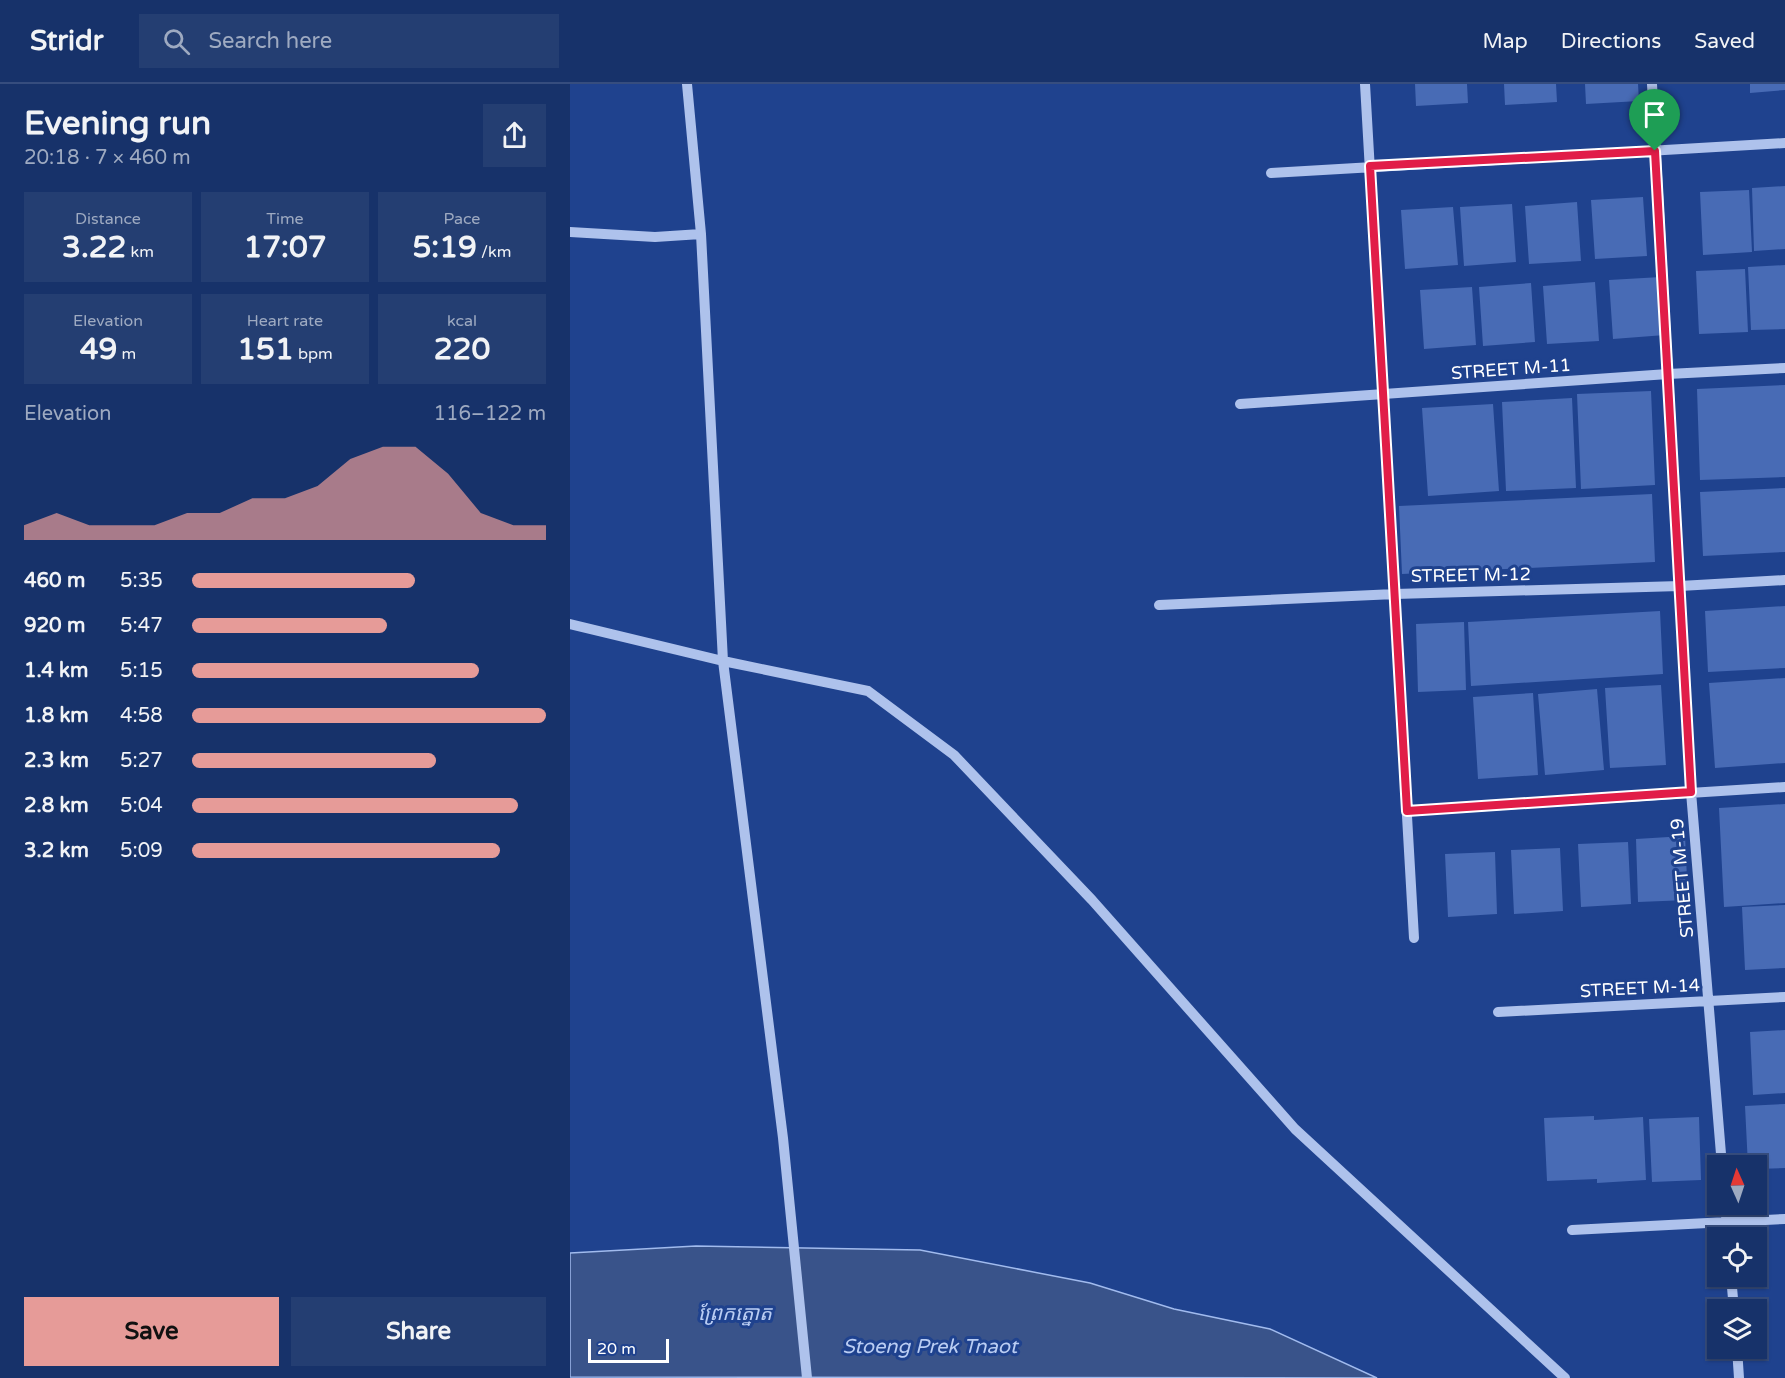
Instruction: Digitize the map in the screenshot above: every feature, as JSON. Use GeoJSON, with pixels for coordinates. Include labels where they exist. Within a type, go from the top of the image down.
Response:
{"type":"FeatureCollection","features":[{"type":"Feature","properties":{"kind":"street"},"geometry":{"type":"LineString","coordinates":[[687,84],[701,234],[723,661],[783,1138],[807,1378]]}},
{"type":"Feature","properties":{"kind":"street"},"geometry":{"type":"LineString","coordinates":[[1365,84],[1414,938]]}},
{"type":"Feature","properties":{"kind":"street","name":"STREET M-19"},"geometry":{"type":"LineString","coordinates":[[1652,84],[1691,792],[1721,1155]]}},
{"type":"Feature","properties":{"kind":"street"},"geometry":{"type":"LineString","coordinates":[[1270,173],[1785,143]]}},
{"type":"Feature","properties":{"kind":"street"},"geometry":{"type":"LineString","coordinates":[[570,232],[655,237],[701,234]]}},
{"type":"Feature","properties":{"kind":"street","name":"STREET M-11"},"geometry":{"type":"LineString","coordinates":[[1240,404],[1785,368]]}},
{"type":"Feature","properties":{"kind":"street","name":"STREET M-12"},"geometry":{"type":"LineString","coordinates":[[1159,605],[1395,594],[1680,586],[1785,580]]}},
{"type":"Feature","properties":{"kind":"street"},"geometry":{"type":"LineString","coordinates":[[570,624],[723,661],[868,691],[954,755],[1092,900],[1295,1129],[1565,1378]]}},
{"type":"Feature","properties":{"kind":"street"},"geometry":{"type":"LineString","coordinates":[[1407,811],[1785,787]]}},
{"type":"Feature","properties":{"kind":"street","name":"STREET M-14"},"geometry":{"type":"LineString","coordinates":[[1498,1012],[1785,997]]}},
{"type":"Feature","properties":{"kind":"street"},"geometry":{"type":"LineString","coordinates":[[1726,1215],[1727,1227]]}},
{"type":"Feature","properties":{"kind":"street"},"geometry":{"type":"LineString","coordinates":[[1572,1230],[1785,1219]]}},
{"type":"Feature","properties":{"kind":"street"},"geometry":{"type":"LineString","coordinates":[[1738,1359],[1739,1378]]}},
{"type":"Feature","properties":{"kind":"water","name":"ព្រែកត្នោត"},"geometry":{"type":"Polygon","coordinates":[[[696,1246],[920,1250],[1090,1283],[1174,1309],[1270,1329],[1377,1378],[570,1377],[570,1253],[696,1246]]]}},
{"type":"Feature","properties":{"kind":"building"},"geometry":{"type":"Polygon","coordinates":[[[1415,84],[1467,84],[1468,103],[1416,106],[1415,84]]]}},
{"type":"Feature","properties":{"kind":"building"},"geometry":{"type":"Polygon","coordinates":[[[1504,84],[1556,84],[1557,102],[1505,105],[1504,84]]]}},
{"type":"Feature","properties":{"kind":"building"},"geometry":{"type":"Polygon","coordinates":[[[1585,84],[1638,84],[1639,101],[1586,104],[1585,84]]]}},
{"type":"Feature","properties":{"kind":"building"},"geometry":{"type":"Polygon","coordinates":[[[1750,84],[1785,84],[1785,90],[1750,93],[1750,84]]]}},
{"type":"Feature","properties":{"kind":"building"},"geometry":{"type":"Polygon","coordinates":[[[1785,186],[1785,249],[1754,251],[1752,188],[1785,186]]]}},
{"type":"Feature","properties":{"kind":"building"},"geometry":{"type":"Polygon","coordinates":[[[1749,190],[1752,252],[1703,255],[1700,192],[1749,190]]]}},
{"type":"Feature","properties":{"kind":"building"},"geometry":{"type":"Polygon","coordinates":[[[1643,197],[1647,256],[1595,259],[1591,200],[1643,197]]]}},
{"type":"Feature","properties":{"kind":"building"},"geometry":{"type":"Polygon","coordinates":[[[1577,202],[1581,261],[1529,264],[1525,206],[1577,202]]]}},
{"type":"Feature","properties":{"kind":"building"},"geometry":{"type":"Polygon","coordinates":[[[1512,204],[1516,262],[1464,266],[1460,207],[1512,204]]]}},
{"type":"Feature","properties":{"kind":"building"},"geometry":{"type":"Polygon","coordinates":[[[1453,207],[1458,265],[1405,269],[1401,210],[1453,207]]]}},
{"type":"Feature","properties":{"kind":"building"},"geometry":{"type":"Polygon","coordinates":[[[1785,265],[1785,329],[1751,330],[1748,267],[1785,265]]]}},
{"type":"Feature","properties":{"kind":"building"},"geometry":{"type":"Polygon","coordinates":[[[1745,269],[1748,332],[1699,334],[1696,271],[1745,269]]]}},
{"type":"Feature","properties":{"kind":"building"},"geometry":{"type":"Polygon","coordinates":[[[1661,277],[1665,335],[1613,339],[1609,280],[1661,277]]]}},
{"type":"Feature","properties":{"kind":"building"},"geometry":{"type":"Polygon","coordinates":[[[1595,282],[1599,341],[1547,344],[1543,286],[1595,282]]]}},
{"type":"Feature","properties":{"kind":"building"},"geometry":{"type":"Polygon","coordinates":[[[1531,283],[1535,342],[1483,346],[1479,287],[1531,283]]]}},
{"type":"Feature","properties":{"kind":"building"},"geometry":{"type":"Polygon","coordinates":[[[1472,287],[1476,345],[1424,349],[1420,290],[1472,287]]]}},
{"type":"Feature","properties":{"kind":"building"},"geometry":{"type":"Polygon","coordinates":[[[1785,385],[1785,477],[1700,480],[1697,389],[1785,385]]]}},
{"type":"Feature","properties":{"kind":"building"},"geometry":{"type":"Polygon","coordinates":[[[1651,391],[1655,485],[1581,489],[1577,394],[1651,391]]]}},
{"type":"Feature","properties":{"kind":"building"},"geometry":{"type":"Polygon","coordinates":[[[1572,398],[1576,488],[1506,491],[1502,402],[1572,398]]]}},
{"type":"Feature","properties":{"kind":"building"},"geometry":{"type":"Polygon","coordinates":[[[1493,404],[1499,491],[1428,496],[1422,408],[1493,404]]]}},
{"type":"Feature","properties":{"kind":"building"},"geometry":{"type":"Polygon","coordinates":[[[1785,488],[1785,552],[1703,556],[1700,492],[1785,488]]]}},
{"type":"Feature","properties":{"kind":"building"},"geometry":{"type":"Polygon","coordinates":[[[1652,494],[1655,562],[1402,574],[1399,506],[1652,494]]]}},
{"type":"Feature","properties":{"kind":"building"},"geometry":{"type":"Polygon","coordinates":[[[1785,606],[1785,668],[1708,672],[1705,611],[1785,606]]]}},
{"type":"Feature","properties":{"kind":"building"},"geometry":{"type":"Polygon","coordinates":[[[1660,611],[1663,674],[1471,686],[1468,622],[1660,611]]]}},
{"type":"Feature","properties":{"kind":"building"},"geometry":{"type":"Polygon","coordinates":[[[1464,622],[1466,690],[1418,692],[1416,624],[1464,622]]]}},
{"type":"Feature","properties":{"kind":"building"},"geometry":{"type":"Polygon","coordinates":[[[1785,678],[1785,763],[1715,768],[1709,683],[1785,678]]]}},
{"type":"Feature","properties":{"kind":"building"},"geometry":{"type":"Polygon","coordinates":[[[1661,685],[1666,765],[1610,768],[1605,688],[1661,685]]]}},
{"type":"Feature","properties":{"kind":"building"},"geometry":{"type":"Polygon","coordinates":[[[1597,689],[1604,770],[1545,775],[1538,694],[1597,689]]]}},
{"type":"Feature","properties":{"kind":"building"},"geometry":{"type":"Polygon","coordinates":[[[1533,693],[1538,775],[1478,779],[1473,697],[1533,693]]]}},
{"type":"Feature","properties":{"kind":"building"},"geometry":{"type":"Polygon","coordinates":[[[1785,804],[1785,903],[1724,907],[1719,808],[1785,804]]]}},
{"type":"Feature","properties":{"kind":"building"},"geometry":{"type":"Polygon","coordinates":[[[1685,836],[1688,900],[1638,902],[1636,839],[1685,836]]]}},
{"type":"Feature","properties":{"kind":"building"},"geometry":{"type":"Polygon","coordinates":[[[1628,842],[1631,904],[1581,907],[1578,844],[1628,842]]]}},
{"type":"Feature","properties":{"kind":"building"},"geometry":{"type":"Polygon","coordinates":[[[1560,848],[1563,911],[1514,914],[1511,850],[1560,848]]]}},
{"type":"Feature","properties":{"kind":"building"},"geometry":{"type":"Polygon","coordinates":[[[1495,852],[1497,914],[1448,917],[1445,854],[1495,852]]]}},
{"type":"Feature","properties":{"kind":"building"},"geometry":{"type":"Polygon","coordinates":[[[1785,905],[1785,968],[1745,970],[1742,907],[1785,905]]]}},
{"type":"Feature","properties":{"kind":"building"},"geometry":{"type":"Polygon","coordinates":[[[1785,1030],[1785,1093],[1753,1095],[1750,1032],[1785,1030]]]}},
{"type":"Feature","properties":{"kind":"building"},"geometry":{"type":"Polygon","coordinates":[[[1785,1104],[1785,1168],[1767,1169],[1767,1155],[1747,1155],[1745,1106],[1785,1104]]]}},
{"type":"Feature","properties":{"kind":"building"},"geometry":{"type":"Polygon","coordinates":[[[1594,1116],[1594,1120],[1643,1117],[1646,1180],[1597,1183],[1597,1179],[1547,1181],[1544,1118],[1594,1116]]]}},
{"type":"Feature","properties":{"kind":"building"},"geometry":{"type":"Polygon","coordinates":[[[1699,1117],[1701,1180],[1652,1182],[1649,1119],[1699,1117]]]}},
{"type":"Feature","properties":{"kind":"route"},"geometry":{"type":"LineString","coordinates":[[1655,151],[1691,792],[1407,811],[1370,166],[1655,151]]}},
{"type":"Feature","properties":{"kind":"water label","name":"Stoeng Prek Tnaot"},"geometry":{"type":"Point","coordinates":[930,1346]}}]}
